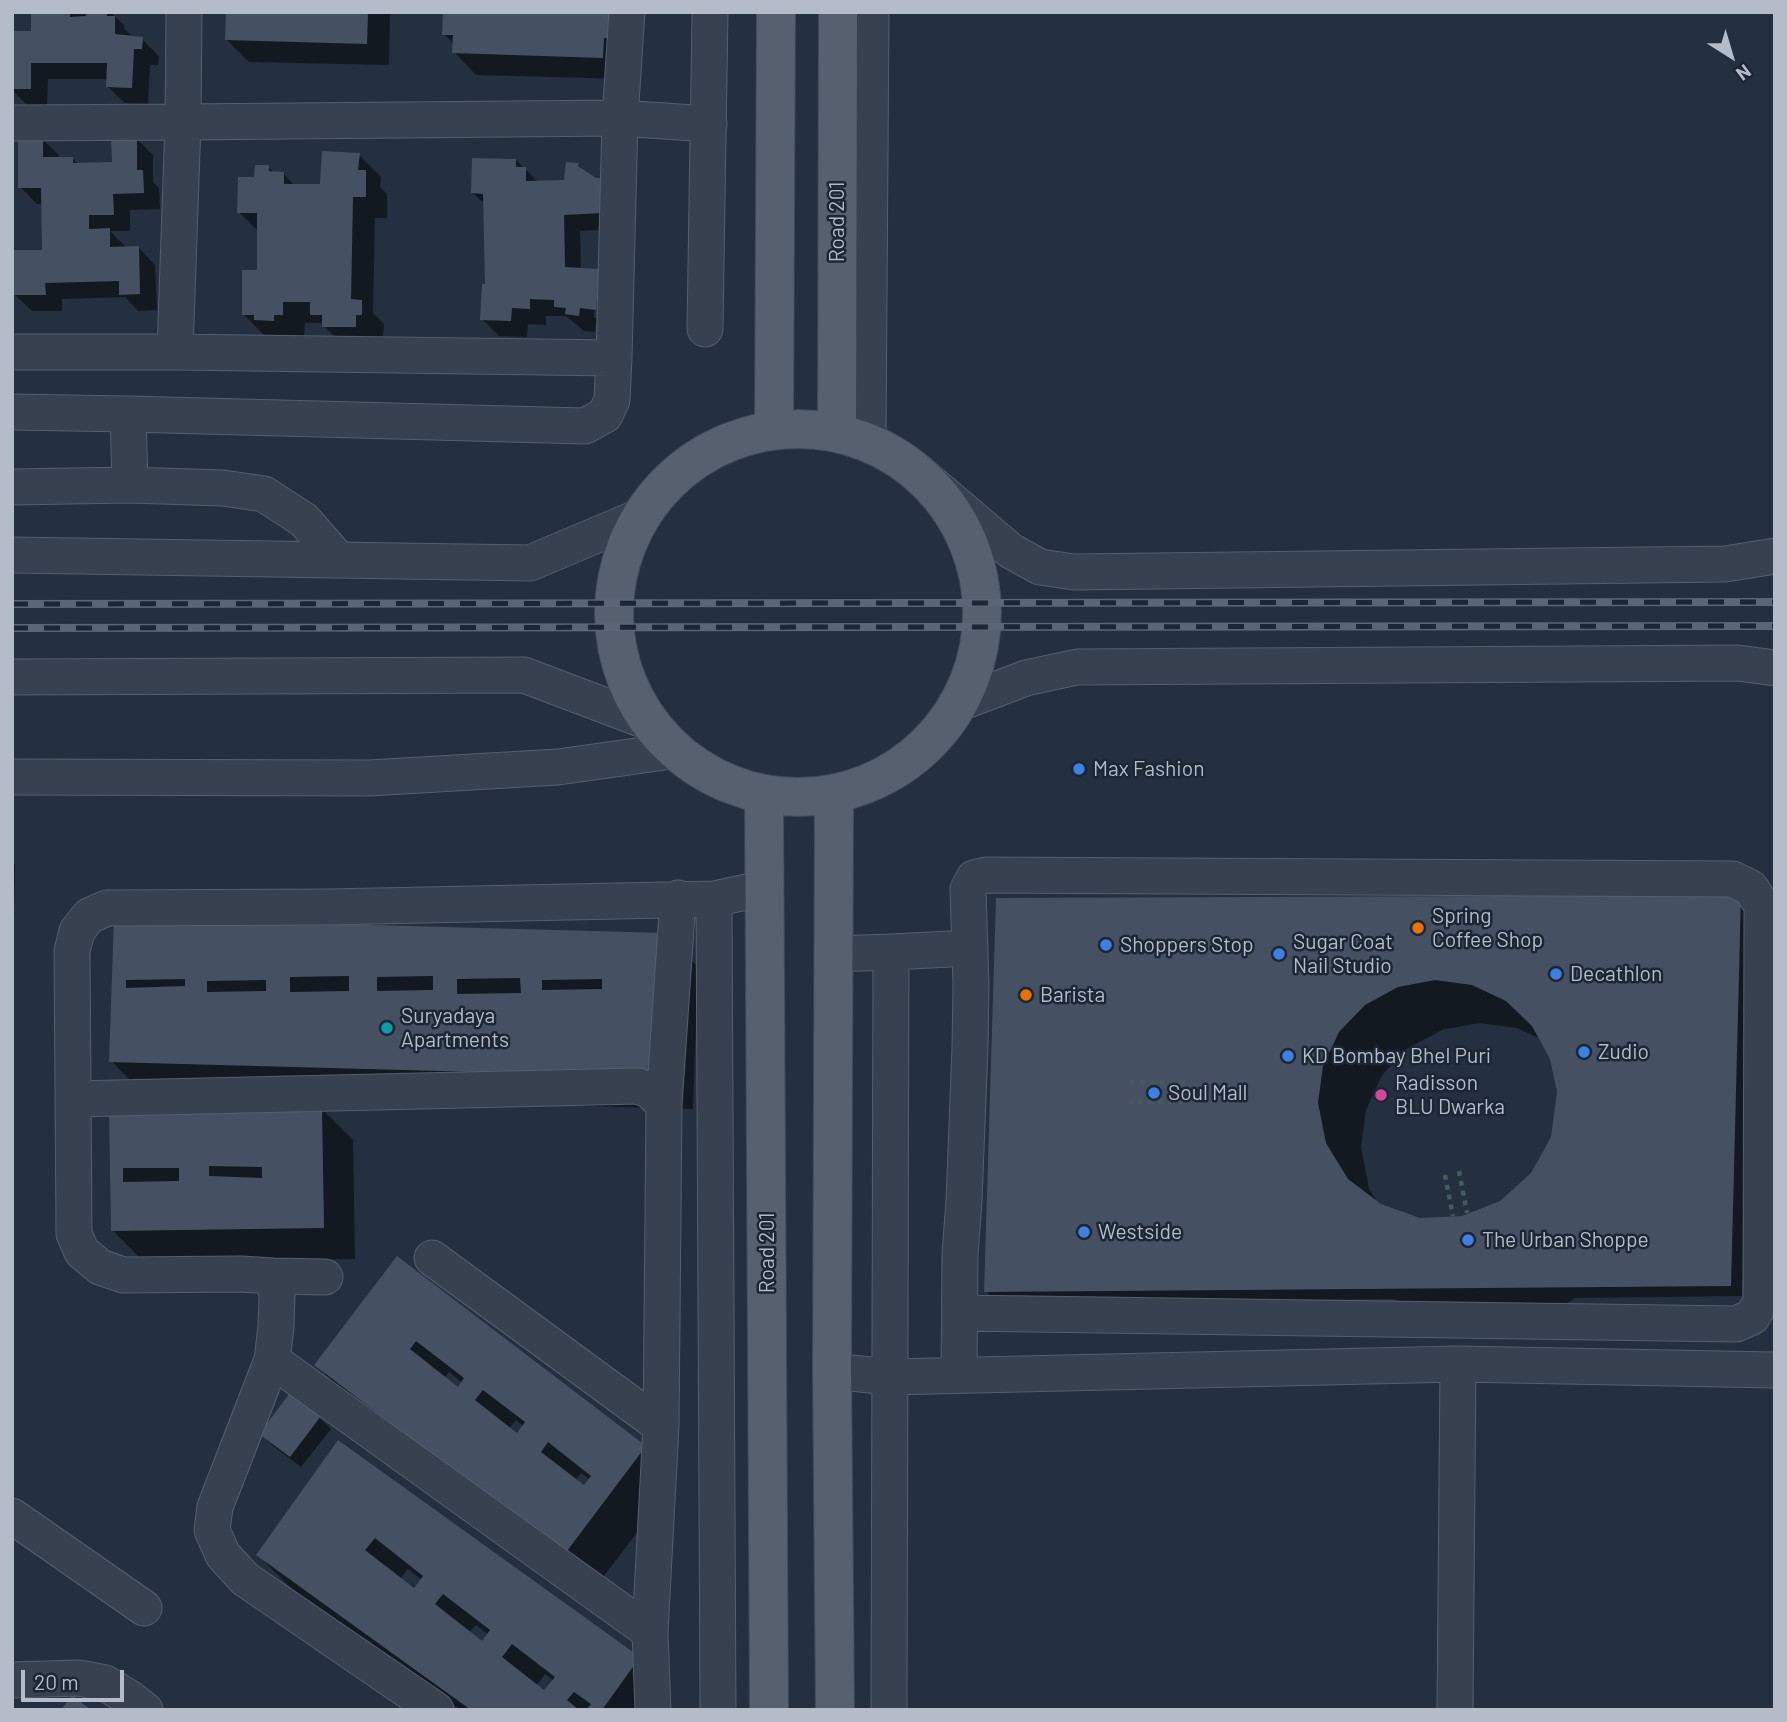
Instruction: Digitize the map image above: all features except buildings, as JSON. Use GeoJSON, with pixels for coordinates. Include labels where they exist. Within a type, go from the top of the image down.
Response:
{"type":"FeatureCollection","features":[{"type":"Feature","properties":{"kind":"main road"},"geometry":{"type":"LineString","coordinates":[[774,429],[776,12]]}},
{"type":"Feature","properties":{"kind":"main road","name":"Road 201"},"geometry":{"type":"LineString","coordinates":[[838,12],[852,436]]}},
{"type":"Feature","properties":{"kind":"main road"},"geometry":{"type":"LineString","coordinates":[[789,428],[852,436],[923,476],[964,528],[984,604],[971,679],[935,738],[877,780],[834,798],[764,796],[725,785],[662,737],[632,699],[612,623],[623,550],[660,488],[714,448],[774,429],[789,428]]}},
{"type":"Feature","properties":{"kind":"main road","name":"Road 201"},"geometry":{"type":"LineString","coordinates":[[764,796],[769,1710]]}},
{"type":"Feature","properties":{"kind":"main road"},"geometry":{"type":"LineString","coordinates":[[834,798],[832,1371],[835,1710]]}},
{"type":"Feature","properties":{"kind":"street"},"geometry":{"type":"LineString","coordinates":[[174,352],[183,122],[184,12]]}},
{"type":"Feature","properties":{"kind":"street"},"geometry":{"type":"LineString","coordinates":[[12,412],[585,426],[604,415],[612,400],[620,118],[627,12]]}},
{"type":"Feature","properties":{"kind":"street"},"geometry":{"type":"LineString","coordinates":[[705,329],[710,12]]}},
{"type":"Feature","properties":{"kind":"street"},"geometry":{"type":"LineString","coordinates":[[852,436],[871,12]]}},
{"type":"Feature","properties":{"kind":"street"},"geometry":{"type":"LineString","coordinates":[[12,123],[620,118],[709,124]]}},
{"type":"Feature","properties":{"kind":"street"},"geometry":{"type":"LineString","coordinates":[[12,352],[614,358]]}},
{"type":"Feature","properties":{"kind":"street"},"geometry":{"type":"LineString","coordinates":[[128,414],[130,485]]}},
{"type":"Feature","properties":{"kind":"street"},"geometry":{"type":"LineString","coordinates":[[923,476],[1011,551],[1040,567],[1074,572],[1725,564],[1775,556]]}},
{"type":"Feature","properties":{"kind":"street"},"geometry":{"type":"LineString","coordinates":[[12,487],[130,485],[223,488],[264,494],[304,520],[339,560]]}},
{"type":"Feature","properties":{"kind":"street"},"geometry":{"type":"LineString","coordinates":[[12,555],[530,563],[644,515]]}},
{"type":"Feature","properties":{"kind":"street"},"geometry":{"type":"LineString","coordinates":[[955,705],[1026,678],[1077,667],[1738,663],[1775,668]]}},
{"type":"Feature","properties":{"kind":"street"},"geometry":{"type":"LineString","coordinates":[[12,677],[524,675],[662,737]]}},
{"type":"Feature","properties":{"kind":"street"},"geometry":{"type":"LineString","coordinates":[[12,777],[369,778],[558,766],[662,737]]}},
{"type":"Feature","properties":{"kind":"street"},"geometry":{"type":"LineString","coordinates":[[959,1375],[960,1254],[970,1046],[968,889],[974,878],[986,874],[1732,879],[1751,888],[1762,906],[1761,1302],[1752,1317],[1736,1324],[960,1312]]}},
{"type":"Feature","properties":{"kind":"street"},"geometry":{"type":"LineString","coordinates":[[325,1277],[241,1274],[123,1275],[100,1267],[82,1252],[74,1234],[72,951],[77,931],[89,916],[107,908],[328,907],[714,899],[765,888]]}},
{"type":"Feature","properties":{"kind":"street"},"geometry":{"type":"LineString","coordinates":[[653,1710],[650,1632],[661,1426],[664,1105],[678,898]]}},
{"type":"Feature","properties":{"kind":"street"},"geometry":{"type":"LineString","coordinates":[[714,899],[718,1710]]}},
{"type":"Feature","properties":{"kind":"street"},"geometry":{"type":"LineString","coordinates":[[833,954],[970,948]]}},
{"type":"Feature","properties":{"kind":"street"},"geometry":{"type":"LineString","coordinates":[[889,1710],[891,952]]}},
{"type":"Feature","properties":{"kind":"street"},"geometry":{"type":"LineString","coordinates":[[73,1099],[638,1086],[650,1091],[664,1105]]}},
{"type":"Feature","properties":{"kind":"street"},"geometry":{"type":"LineString","coordinates":[[432,1258],[661,1426]]}},
{"type":"Feature","properties":{"kind":"street"},"geometry":{"type":"LineString","coordinates":[[273,1276],[277,1295],[272,1360],[215,1507],[212,1530],[223,1555],[245,1579],[436,1710]]}},
{"type":"Feature","properties":{"kind":"street"},"geometry":{"type":"LineString","coordinates":[[1247,1369],[1249,1317]]}},
{"type":"Feature","properties":{"kind":"street"},"geometry":{"type":"LineString","coordinates":[[832,1371],[889,1377],[1458,1364],[1763,1370],[1752,1317]]}},
{"type":"Feature","properties":{"kind":"street"},"geometry":{"type":"LineString","coordinates":[[272,1360],[650,1632]]}},
{"type":"Feature","properties":{"kind":"street"},"geometry":{"type":"LineString","coordinates":[[1455,1710],[1458,1364]]}},
{"type":"Feature","properties":{"kind":"street"},"geometry":{"type":"LineString","coordinates":[[12,1516],[144,1608]]}},
{"type":"Feature","properties":{"kind":"street"},"geometry":{"type":"LineString","coordinates":[[12,1680],[79,1678],[105,1683],[145,1710]]}},
{"type":"Feature","properties":{"kind":"path"},"geometry":{"type":"LineString","coordinates":[[1130,1082],[1187,1084]]}},
{"type":"Feature","properties":{"kind":"path"},"geometry":{"type":"LineString","coordinates":[[1128,1102],[1187,1102]]}},
{"type":"Feature","properties":{"kind":"path"},"geometry":{"type":"LineString","coordinates":[[1459,1171],[1467,1213]]}},
{"type":"Feature","properties":{"kind":"path"},"geometry":{"type":"LineString","coordinates":[[1445,1175],[1453,1216]]}},
{"type":"Feature","properties":{"kind":"railway"},"geometry":{"type":"LineString","coordinates":[[12,604],[1775,602]]}},
{"type":"Feature","properties":{"kind":"railway"},"geometry":{"type":"LineString","coordinates":[[12,628],[1775,626]]}},
{"type":"Feature","properties":{"kind":"place","name":"Max Fashion"},"geometry":{"type":"Point","coordinates":[1079,769]}},
{"type":"Feature","properties":{"kind":"place","name":"Spring Coffee Shop"},"geometry":{"type":"Point","coordinates":[1418,928]}},
{"type":"Feature","properties":{"kind":"place","name":"Shoppers Stop"},"geometry":{"type":"Point","coordinates":[1106,945]}},
{"type":"Feature","properties":{"kind":"place","name":"Sugar Coat Nail Studio"},"geometry":{"type":"Point","coordinates":[1279,954]}},
{"type":"Feature","properties":{"kind":"place","name":"Decathlon"},"geometry":{"type":"Point","coordinates":[1556,974]}},
{"type":"Feature","properties":{"kind":"place","name":"Barista"},"geometry":{"type":"Point","coordinates":[1026,995]}},
{"type":"Feature","properties":{"kind":"place","name":"Suryadaya Apartments"},"geometry":{"type":"Point","coordinates":[387,1028]}},
{"type":"Feature","properties":{"kind":"place","name":"Zudio"},"geometry":{"type":"Point","coordinates":[1584,1052]}},
{"type":"Feature","properties":{"kind":"place","name":"KD Bombay Bhel Puri"},"geometry":{"type":"Point","coordinates":[1288,1056]}},
{"type":"Feature","properties":{"kind":"place","name":"Soul Mall"},"geometry":{"type":"Point","coordinates":[1154,1093]}},
{"type":"Feature","properties":{"kind":"place","name":"Radisson BLU Dwarka"},"geometry":{"type":"Point","coordinates":[1381,1095]}},
{"type":"Feature","properties":{"kind":"place","name":"Westside"},"geometry":{"type":"Point","coordinates":[1084,1232]}},
{"type":"Feature","properties":{"kind":"place","name":"The Urban Shoppe"},"geometry":{"type":"Point","coordinates":[1468,1240]}}]}
